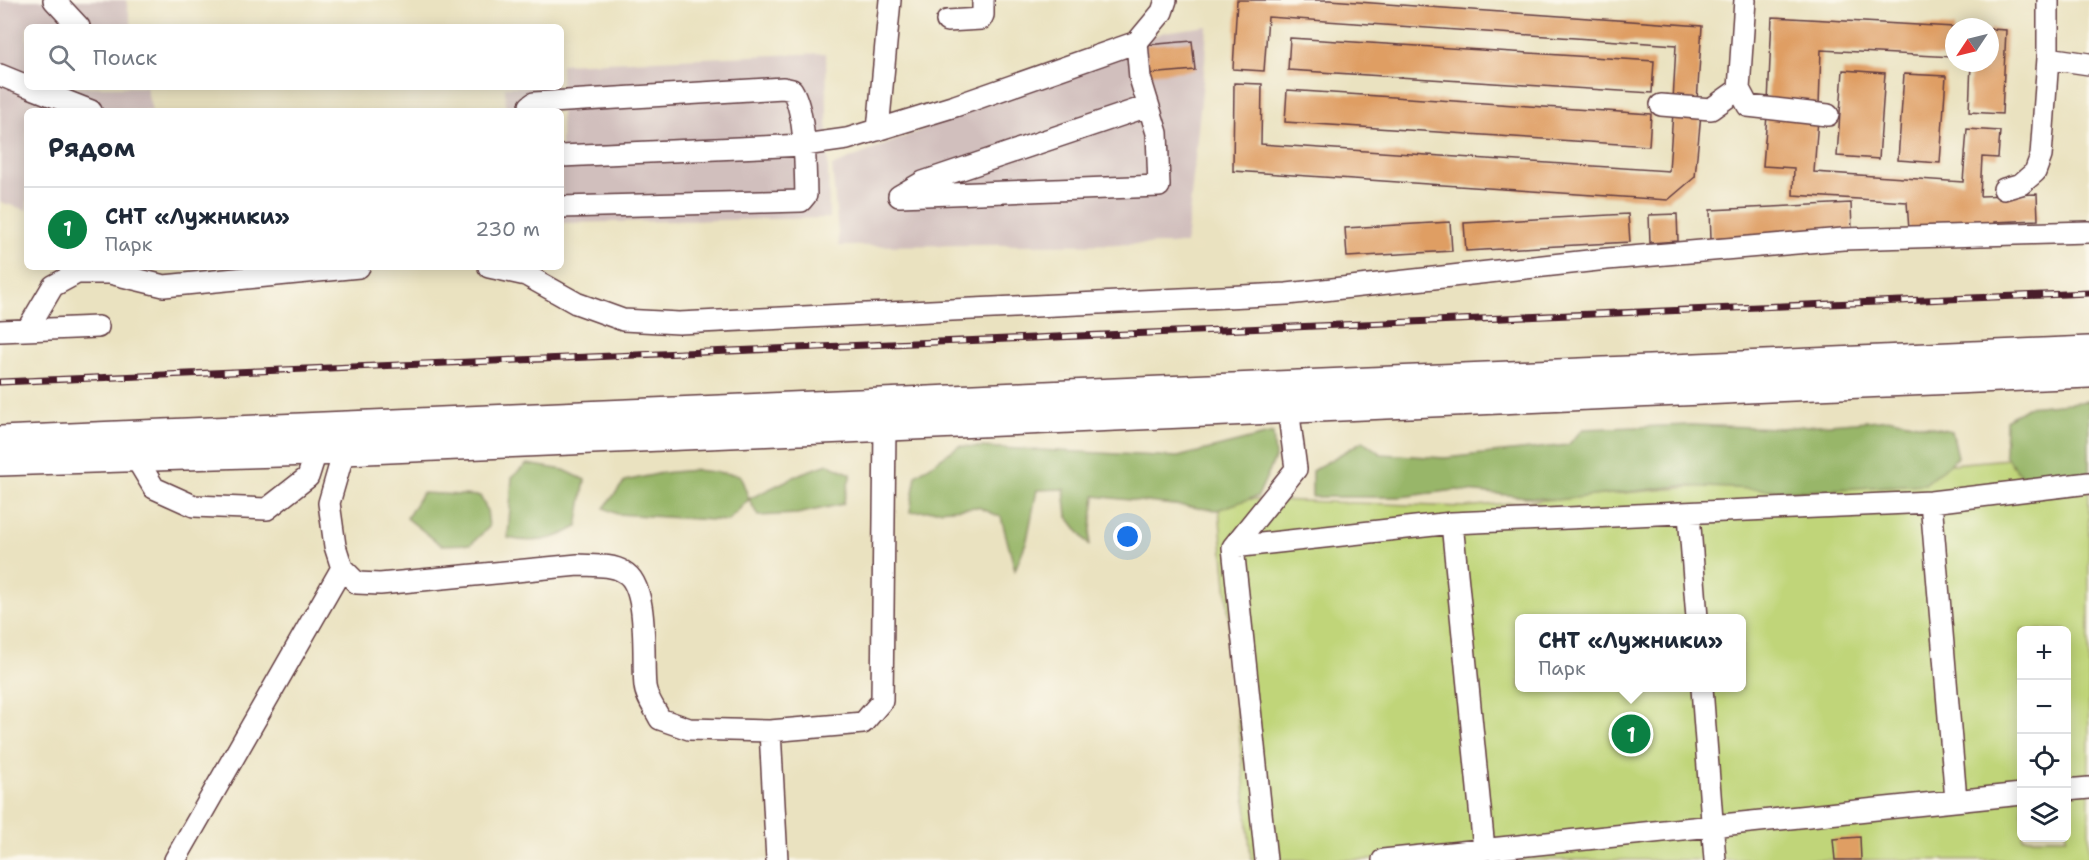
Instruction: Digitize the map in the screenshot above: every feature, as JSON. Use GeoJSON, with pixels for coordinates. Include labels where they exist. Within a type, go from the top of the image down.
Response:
{"type":"FeatureCollection","features":[{"type":"Feature","properties":{"kind":"main road"},"geometry":{"type":"LineString","coordinates":[[0,440],[2089,350]]}},
{"type":"Feature","properties":{"kind":"main road"},"geometry":{"type":"LineString","coordinates":[[0,462],[344,451],[2089,374]]}},
{"type":"Feature","properties":{"kind":"street"},"geometry":{"type":"LineString","coordinates":[[54,0],[76,24]]}},
{"type":"Feature","properties":{"kind":"street"},"geometry":{"type":"LineString","coordinates":[[878,130],[890,0]]}},
{"type":"Feature","properties":{"kind":"street"},"geometry":{"type":"LineString","coordinates":[[947,21],[981,19],[983,0]]}},
{"type":"Feature","properties":{"kind":"street"},"geometry":{"type":"LineString","coordinates":[[564,156],[804,145],[847,140],[955,106],[1137,42],[1162,12],[1166,0]]}},
{"type":"Feature","properties":{"kind":"street"},"geometry":{"type":"LineString","coordinates":[[1745,0],[1738,89],[1748,106],[1828,115]]}},
{"type":"Feature","properties":{"kind":"street"},"geometry":{"type":"LineString","coordinates":[[2004,189],[2021,184],[2035,172],[2041,156],[2048,58],[2048,0]]}},
{"type":"Feature","properties":{"kind":"street"},"geometry":{"type":"LineString","coordinates":[[1137,42],[1140,78],[1157,133],[1159,186],[899,196],[923,182],[1148,106]]}},
{"type":"Feature","properties":{"kind":"street"},"geometry":{"type":"LineString","coordinates":[[2048,58],[2089,64]]}},
{"type":"Feature","properties":{"kind":"street"},"geometry":{"type":"LineString","coordinates":[[0,75],[24,84]]}},
{"type":"Feature","properties":{"kind":"street"},"geometry":{"type":"LineString","coordinates":[[530,108],[534,103],[783,88],[792,90],[797,97],[804,145],[806,195],[801,201],[564,207]]}},
{"type":"Feature","properties":{"kind":"street"},"geometry":{"type":"LineString","coordinates":[[1661,105],[1711,109],[1738,89]]}},
{"type":"Feature","properties":{"kind":"street"},"geometry":{"type":"LineString","coordinates":[[39,90],[84,108]]}},
{"type":"Feature","properties":{"kind":"street"},"geometry":{"type":"LineString","coordinates":[[501,270],[526,276],[576,303],[624,320],[679,323],[1287,294],[1607,259],[1831,240],[2089,232]]}},
{"type":"Feature","properties":{"kind":"street"},"geometry":{"type":"LineString","coordinates":[[27,330],[53,286],[77,273],[110,273],[164,286],[328,270]]}},
{"type":"Feature","properties":{"kind":"street"},"geometry":{"type":"LineString","coordinates":[[0,331],[98,327]]}},
{"type":"Feature","properties":{"kind":"street"},"geometry":{"type":"LineString","coordinates":[[1266,860],[1233,547],[1296,469],[1288,408]]}},
{"type":"Feature","properties":{"kind":"street"},"geometry":{"type":"LineString","coordinates":[[344,451],[329,503],[335,546],[342,568],[357,583],[380,584],[578,565],[608,567],[625,572],[635,585],[644,625],[645,688],[660,719],[688,729],[770,731],[863,723],[882,701],[885,427]]}},
{"type":"Feature","properties":{"kind":"street"},"geometry":{"type":"LineString","coordinates":[[136,458],[154,488],[194,506],[267,509],[308,477],[316,452]]}},
{"type":"Feature","properties":{"kind":"street"},"geometry":{"type":"LineString","coordinates":[[1233,547],[1452,523],[1931,502],[2089,483]]}},
{"type":"Feature","properties":{"kind":"street"},"geometry":{"type":"LineString","coordinates":[[1931,502],[1956,800]]}},
{"type":"Feature","properties":{"kind":"street"},"geometry":{"type":"LineString","coordinates":[[1689,514],[1697,614]]}},
{"type":"Feature","properties":{"kind":"street"},"geometry":{"type":"LineString","coordinates":[[1452,523],[1485,849]]}},
{"type":"Feature","properties":{"kind":"street"},"geometry":{"type":"LineString","coordinates":[[175,860],[342,568]]}},
{"type":"Feature","properties":{"kind":"street"},"geometry":{"type":"LineString","coordinates":[[1702,692],[1715,860]]}},
{"type":"Feature","properties":{"kind":"street"},"geometry":{"type":"LineString","coordinates":[[770,731],[777,860]]}},
{"type":"Feature","properties":{"kind":"street"},"geometry":{"type":"LineString","coordinates":[[2071,790],[2089,788]]}},
{"type":"Feature","properties":{"kind":"street"},"geometry":{"type":"LineString","coordinates":[[1383,860],[2017,794]]}},
{"type":"Feature","properties":{"kind":"shaded area"},"geometry":{"type":"Polygon","coordinates":[[[0,0],[126,0],[131,24],[24,24],[24,90],[147,90],[151,108],[24,108],[24,209],[0,202],[0,0]]]}},
{"type":"Feature","properties":{"kind":"shaded area"},"geometry":{"type":"Polygon","coordinates":[[[1207,26],[1186,244],[839,246],[832,166],[1164,32],[1207,26]]]}},
{"type":"Feature","properties":{"kind":"shaded area"},"geometry":{"type":"Polygon","coordinates":[[[826,53],[829,218],[564,223],[564,108],[506,108],[505,90],[564,90],[564,64],[826,53]]]}},
{"type":"Feature","properties":{"kind":"green space"},"geometry":{"type":"Polygon","coordinates":[[[2089,401],[2089,479],[2049,488],[2022,478],[2005,455],[2006,420],[2027,407],[2089,401]]]}},
{"type":"Feature","properties":{"kind":"green space"},"geometry":{"type":"Polygon","coordinates":[[[1892,419],[1952,431],[1958,457],[1925,484],[1804,491],[1681,486],[1557,500],[1456,490],[1400,497],[1312,497],[1312,471],[1363,441],[1381,454],[1445,458],[1568,445],[1583,429],[1690,425],[1780,428],[1892,419]]]}},
{"type":"Feature","properties":{"kind":"green space"},"geometry":{"type":"Polygon","coordinates":[[[1273,433],[1275,458],[1258,496],[1217,510],[1095,496],[1089,545],[1067,516],[1064,489],[1037,490],[1027,540],[1015,570],[1001,517],[978,507],[910,512],[916,475],[959,446],[1178,457],[1273,433]]]}},
{"type":"Feature","properties":{"kind":"green space"},"geometry":{"type":"Polygon","coordinates":[[[2089,452],[2089,860],[1251,860],[1218,498],[1464,507],[2089,452]]]}},
{"type":"Feature","properties":{"kind":"green space"},"geometry":{"type":"Polygon","coordinates":[[[527,464],[564,470],[585,480],[577,527],[544,540],[526,541],[508,538],[512,477],[527,464]]]}},
{"type":"Feature","properties":{"kind":"green space"},"geometry":{"type":"Polygon","coordinates":[[[828,464],[851,474],[843,504],[797,514],[758,516],[749,499],[802,473],[828,464]]]}},
{"type":"Feature","properties":{"kind":"green space"},"geometry":{"type":"Polygon","coordinates":[[[695,470],[740,475],[749,499],[728,521],[617,514],[604,508],[625,481],[662,473],[695,470]]]}},
{"type":"Feature","properties":{"kind":"green space"},"geometry":{"type":"Polygon","coordinates":[[[422,493],[480,496],[487,510],[489,527],[471,544],[441,545],[407,518],[422,493]]]}},
{"type":"Feature","properties":{"kind":"building"},"geometry":{"type":"Polygon","coordinates":[[[1237,0],[1329,0],[1702,26],[1697,102],[1673,101],[1676,45],[1268,17],[1264,71],[1233,69],[1237,0]]]}},
{"type":"Feature","properties":{"kind":"building"},"geometry":{"type":"Polygon","coordinates":[[[1772,17],[1945,27],[1945,57],[1821,50],[1819,105],[1768,102],[1772,17]]]}},
{"type":"Feature","properties":{"kind":"building"},"geometry":{"type":"Polygon","coordinates":[[[1999,30],[2006,30],[2002,114],[1969,112],[1971,72],[1999,72],[1999,30]]]}},
{"type":"Feature","properties":{"kind":"building"},"geometry":{"type":"Polygon","coordinates":[[[1290,38],[1654,61],[1652,93],[1288,70],[1290,38]]]}},
{"type":"Feature","properties":{"kind":"building"},"geometry":{"type":"Polygon","coordinates":[[[1192,41],[1195,70],[1148,74],[1146,45],[1192,41]]]}},
{"type":"Feature","properties":{"kind":"building"},"geometry":{"type":"Polygon","coordinates":[[[1843,70],[1885,73],[1879,159],[1837,156],[1843,70]]]}},
{"type":"Feature","properties":{"kind":"building"},"geometry":{"type":"Polygon","coordinates":[[[1904,74],[1946,76],[1940,163],[1898,160],[1904,74]]]}},
{"type":"Feature","properties":{"kind":"building"},"geometry":{"type":"Polygon","coordinates":[[[1234,83],[1262,84],[1261,144],[1669,171],[1673,112],[1701,114],[1695,177],[1668,200],[1233,171],[1234,83]]]}},
{"type":"Feature","properties":{"kind":"building"},"geometry":{"type":"Polygon","coordinates":[[[1287,90],[1651,114],[1649,146],[1285,122],[1287,90]]]}},
{"type":"Feature","properties":{"kind":"building"},"geometry":{"type":"Polygon","coordinates":[[[1767,115],[1818,119],[1814,172],[1963,182],[1967,129],[2000,131],[1998,158],[1982,157],[1980,196],[2037,194],[2038,220],[1994,222],[1994,226],[1909,230],[1907,202],[1793,195],[1794,168],[1763,166],[1767,115]]]}},
{"type":"Feature","properties":{"kind":"building"},"geometry":{"type":"Polygon","coordinates":[[[1851,203],[1852,231],[1711,239],[1710,210],[1851,203]]]}},
{"type":"Feature","properties":{"kind":"building"},"geometry":{"type":"Polygon","coordinates":[[[1628,214],[1630,242],[1466,251],[1464,223],[1628,214]]]}},
{"type":"Feature","properties":{"kind":"building"},"geometry":{"type":"Polygon","coordinates":[[[1677,214],[1678,241],[1650,243],[1649,215],[1677,214]]]}},
{"type":"Feature","properties":{"kind":"building"},"geometry":{"type":"Polygon","coordinates":[[[1450,222],[1452,251],[1347,257],[1345,228],[1450,222]]]}},
{"type":"Feature","properties":{"kind":"building"},"geometry":{"type":"Polygon","coordinates":[[[1860,837],[1861,860],[1835,860],[1833,839],[1860,837]]]}},
{"type":"Feature","properties":{"kind":"railway"},"geometry":{"type":"LineString","coordinates":[[0,382],[2089,293]]}},
{"type":"Feature","properties":{"kind":"place","name":"СНТ «Лужники»"},"geometry":{"type":"Point","coordinates":[1631,734]}}]}
